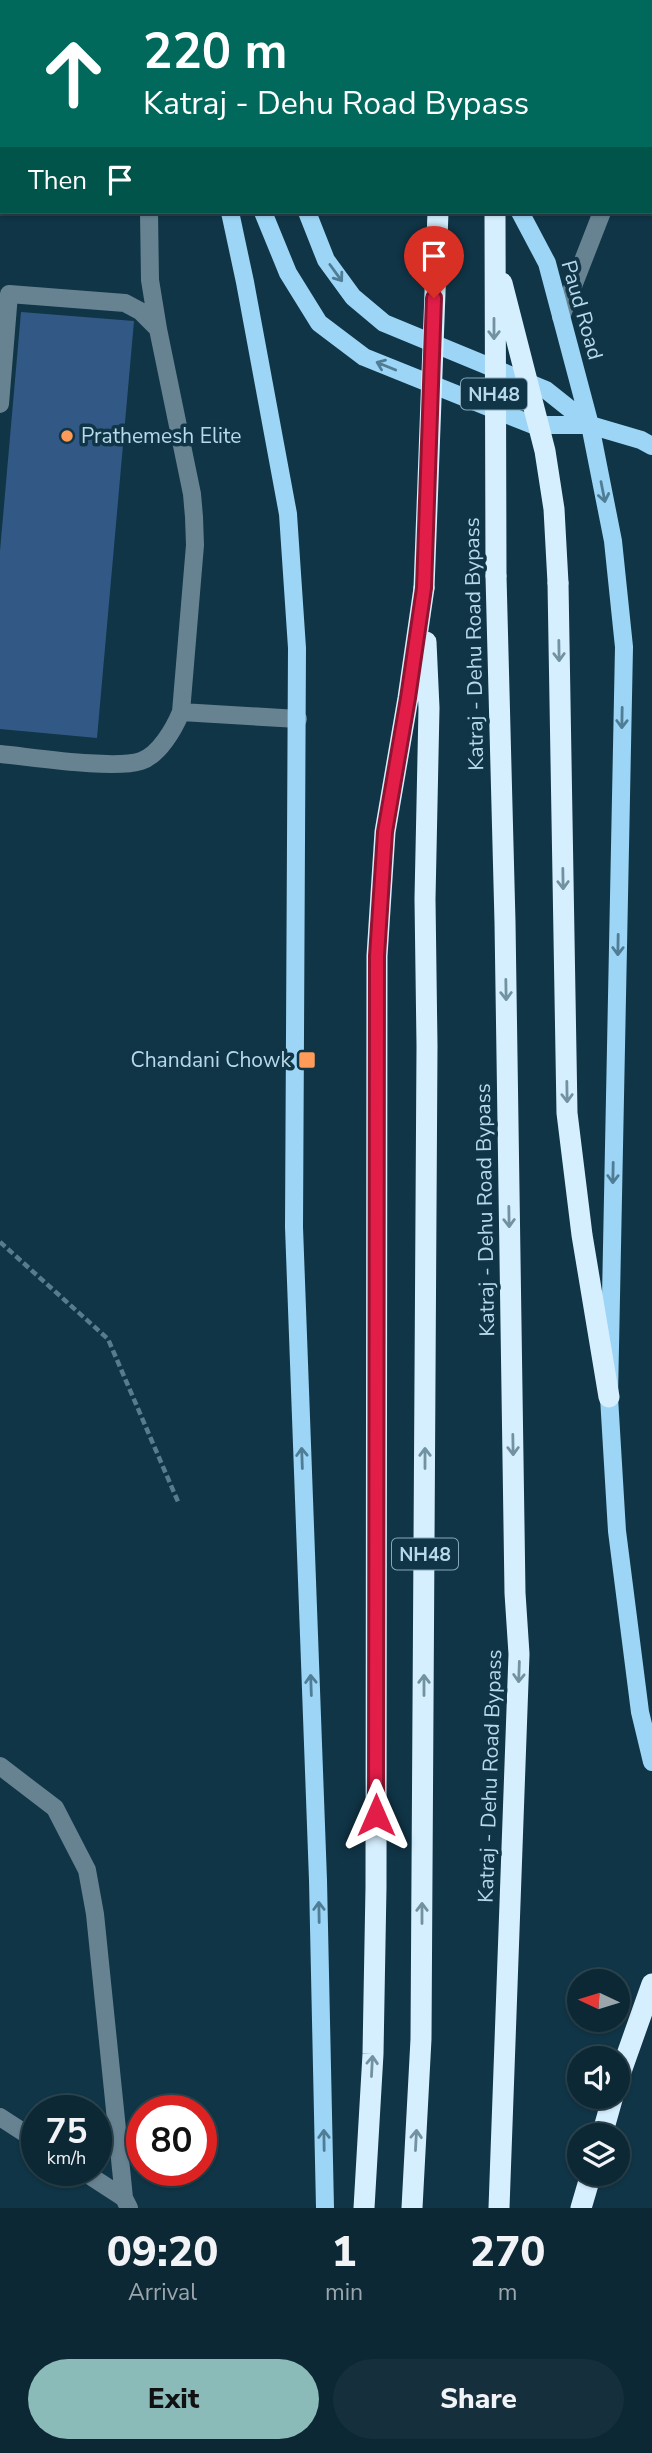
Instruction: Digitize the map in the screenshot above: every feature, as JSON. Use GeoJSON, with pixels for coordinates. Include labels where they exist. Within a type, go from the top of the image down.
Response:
{"type":"FeatureCollection","features":[{"type":"Feature","properties":{"kind":"highway","name":"NH48"},"geometry":{"type":"LineString","coordinates":[[412,2208],[421,2039],[424,1761],[427,1059],[425,899],[429,708],[424,588],[438,214]]}},
{"type":"Feature","properties":{"kind":"highway","name":"Katraj - Dehu Road Bypass"},"geometry":{"type":"LineString","coordinates":[[495,214],[496,576],[505,922],[515,1593],[519,1654],[499,2208]]}},
{"type":"Feature","properties":{"kind":"highway"},"geometry":{"type":"LineString","coordinates":[[493,251],[545,451],[554,509],[558,583],[567,1113],[609,1397]]}},
{"type":"Feature","properties":{"kind":"highway"},"geometry":{"type":"LineString","coordinates":[[364,2208],[373,2054],[376,1887],[377,956],[387,819],[424,588]]}},
{"type":"Feature","properties":{"kind":"highway"},"geometry":{"type":"LineString","coordinates":[[630,2046],[652,1984]]}},
{"type":"Feature","properties":{"kind":"main road"},"geometry":{"type":"LineString","coordinates":[[230,214],[288,514],[297,648],[294,1227],[318,1880],[325,2208]]}},
{"type":"Feature","properties":{"kind":"main road"},"geometry":{"type":"LineString","coordinates":[[264,214],[288,272],[319,323],[364,357],[533,425],[590,425],[641,440],[652,446]]}},
{"type":"Feature","properties":{"kind":"main road"},"geometry":{"type":"LineString","coordinates":[[308,214],[326,260],[353,297],[384,323],[546,390],[590,425]]}},
{"type":"Feature","properties":{"kind":"main road","name":"Paud Road"},"geometry":{"type":"LineString","coordinates":[[521,214],[547,263],[590,425],[613,541],[624,647],[609,1397],[617,1531],[640,1712],[652,1762]]}},
{"type":"Feature","properties":{"kind":"street"},"geometry":{"type":"LineString","coordinates":[[0,754],[119,765],[143,761],[173,731],[181,712],[195,545],[194,517],[192,494],[150,280],[149,214]]}},
{"type":"Feature","properties":{"kind":"street"},"geometry":{"type":"LineString","coordinates":[[561,317],[602,214]]}},
{"type":"Feature","properties":{"kind":"street"},"geometry":{"type":"LineString","coordinates":[[0,404],[9,294],[125,303],[140,311],[158,329]]}},
{"type":"Feature","properties":{"kind":"street"},"geometry":{"type":"LineString","coordinates":[[181,712],[298,719]]}},
{"type":"Feature","properties":{"kind":"street"},"geometry":{"type":"LineString","coordinates":[[0,1766],[55,1808],[87,1870],[96,1914],[126,2203]]}},
{"type":"Feature","properties":{"kind":"street"},"geometry":{"type":"LineString","coordinates":[[0,2117],[21,2131]]}},
{"type":"Feature","properties":{"kind":"street"},"geometry":{"type":"LineString","coordinates":[[103,2186],[126,2203]]}},
{"type":"Feature","properties":{"kind":"path"},"geometry":{"type":"LineString","coordinates":[[0,1242],[108,1339],[179,1504]]}},
{"type":"Feature","properties":{"kind":"building","name":"Prathemesh Elite"},"geometry":{"type":"Polygon","coordinates":[[[21,312],[134,321],[97,738],[0,729],[0,551],[21,312]]]}},
{"type":"Feature","properties":{"kind":"place","name":"Prathemesh Elite"},"geometry":{"type":"Point","coordinates":[67,436]}},
{"type":"Feature","properties":{"kind":"place","name":"Chandani Chowk"},"geometry":{"type":"Point","coordinates":[307,1060]}},
{"type":"Feature","properties":{"kind":"route"},"geometry":{"type":"LineString","coordinates":[[376,1815],[377,956],[385,832],[424,588],[434,298]]}}]}
